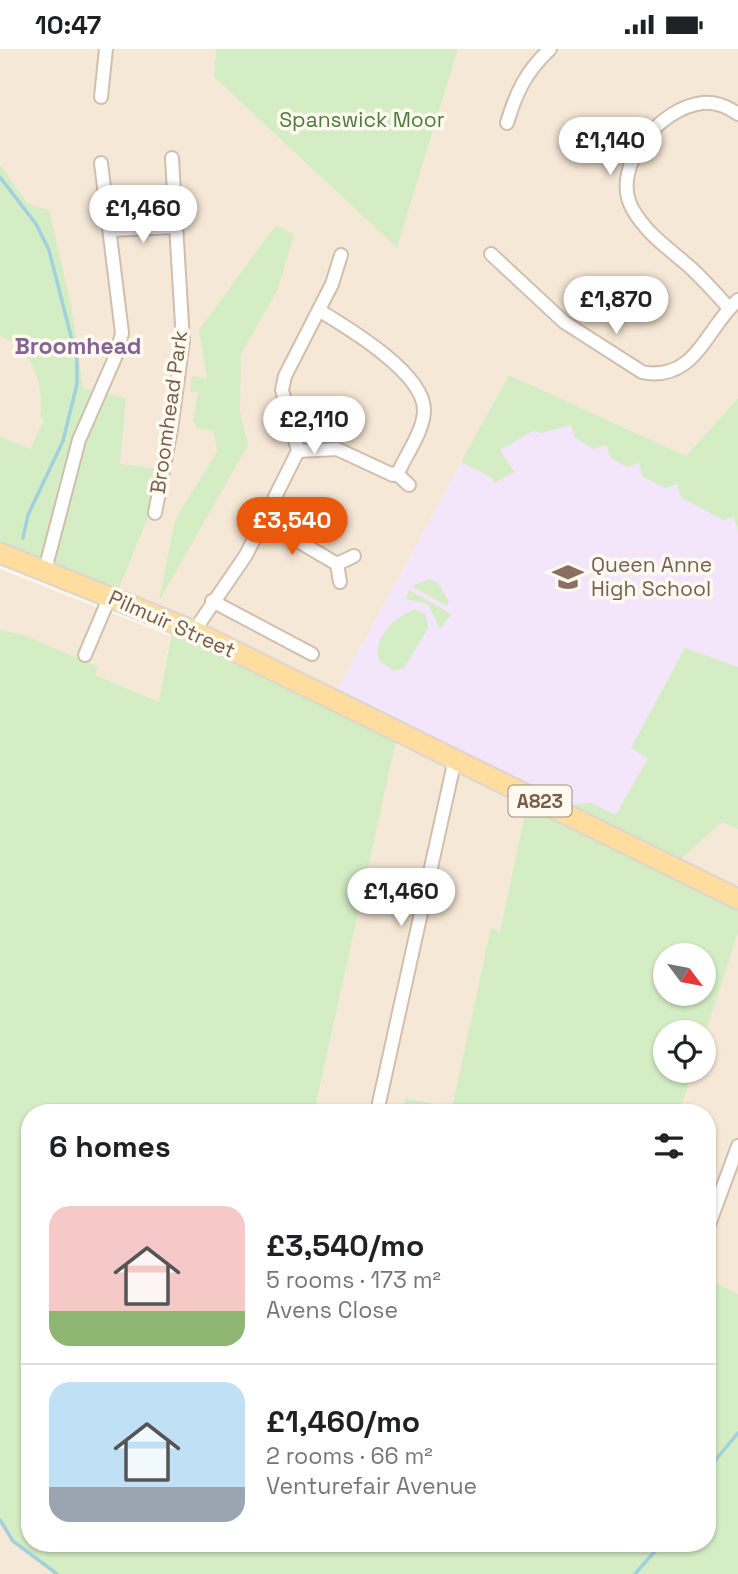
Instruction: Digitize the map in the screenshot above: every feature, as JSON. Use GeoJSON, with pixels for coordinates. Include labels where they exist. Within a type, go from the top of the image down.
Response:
{"type":"FeatureCollection","features":[{"type":"Feature","properties":{"kind":"main road","name":"Pilmuir Street"},"geometry":{"type":"LineString","coordinates":[[0,553],[194,631],[455,759]]}},
{"type":"Feature","properties":{"kind":"main road","name":"A823"},"geometry":{"type":"LineString","coordinates":[[455,759],[738,899]]}},
{"type":"Feature","properties":{"kind":"street"},"geometry":{"type":"LineString","coordinates":[[101,97],[106,49]]}},
{"type":"Feature","properties":{"kind":"street"},"geometry":{"type":"LineString","coordinates":[[507,123],[515,94],[525,76],[550,49]]}},
{"type":"Feature","properties":{"kind":"street"},"geometry":{"type":"LineString","coordinates":[[491,254],[564,322],[642,372],[664,374],[691,360],[706,344],[733,304],[653,236],[632,208],[625,185],[633,157],[662,122],[702,103],[719,104],[738,114]]}},
{"type":"Feature","properties":{"kind":"street","name":"Broomhead Park"},"geometry":{"type":"LineString","coordinates":[[155,513],[172,429],[183,341],[174,227],[172,158]]}},
{"type":"Feature","properties":{"kind":"street"},"geometry":{"type":"LineString","coordinates":[[45,570],[79,440],[117,353],[122,333],[100,163]]}},
{"type":"Feature","properties":{"kind":"street"},"geometry":{"type":"LineString","coordinates":[[110,230],[174,227]]}},
{"type":"Feature","properties":{"kind":"street"},"geometry":{"type":"LineString","coordinates":[[194,631],[246,555],[298,451],[282,390],[285,376],[320,311],[341,254]]}},
{"type":"Feature","properties":{"kind":"street"},"geometry":{"type":"LineString","coordinates":[[320,311],[362,335],[419,392],[424,411],[417,433],[396,473]]}},
{"type":"Feature","properties":{"kind":"street"},"geometry":{"type":"LineString","coordinates":[[298,451],[337,449],[386,473],[396,473],[410,485]]}},
{"type":"Feature","properties":{"kind":"street"},"geometry":{"type":"LineString","coordinates":[[264,521],[337,564]]}},
{"type":"Feature","properties":{"kind":"street"},"geometry":{"type":"LineString","coordinates":[[337,564],[354,556]]}},
{"type":"Feature","properties":{"kind":"street"},"geometry":{"type":"LineString","coordinates":[[337,564],[340,582]]}},
{"type":"Feature","properties":{"kind":"street"},"geometry":{"type":"LineString","coordinates":[[85,655],[110,596]]}},
{"type":"Feature","properties":{"kind":"street"},"geometry":{"type":"LineString","coordinates":[[212,601],[312,654]]}},
{"type":"Feature","properties":{"kind":"street"},"geometry":{"type":"LineString","coordinates":[[379,1103],[455,759]]}},
{"type":"Feature","properties":{"kind":"street"},"geometry":{"type":"LineString","coordinates":[[716,1206],[738,1146]]}},
{"type":"Feature","properties":{"kind":"shaded area"},"geometry":{"type":"Polygon","coordinates":[[[0,49],[216,49],[214,77],[397,248],[458,49],[738,49],[738,398],[686,456],[509,375],[336,692],[0,547],[0,49]]]}},
{"type":"Feature","properties":{"kind":"shaded area","name":"Queen Anne High School"},"geometry":{"type":"Polygon","coordinates":[[[509,375],[686,456],[738,398],[738,814],[722,821],[681,859],[336,692],[509,375]]]}},
{"type":"Feature","properties":{"kind":"shaded area"},"geometry":{"type":"Polygon","coordinates":[[[0,569],[170,636],[159,702],[10,637],[0,660],[0,569]]]}},
{"type":"Feature","properties":{"kind":"shaded area"},"geometry":{"type":"Polygon","coordinates":[[[395,744],[527,803],[463,1104],[316,1104],[395,744]]]}},
{"type":"Feature","properties":{"kind":"shaded area"},"geometry":{"type":"Polygon","coordinates":[[[722,821],[738,829],[738,888],[681,859],[722,821]]]}},
{"type":"Feature","properties":{"kind":"shaded area"},"geometry":{"type":"Polygon","coordinates":[[[738,933],[738,1294],[716,1283],[716,1104],[682,1104],[689,1083],[716,1083],[716,1020],[710,1020],[738,933]]]}},
{"type":"Feature","properties":{"kind":"shaded area"},"geometry":{"type":"Polygon","coordinates":[[[0,1518],[21,1545],[21,1552],[28,1552],[53,1574],[0,1574],[0,1518]]]}},
{"type":"Feature","properties":{"kind":"green space","name":"Spanswick Moor"},"geometry":{"type":"Polygon","coordinates":[[[216,49],[458,49],[397,248],[214,77],[216,49]]]}},
{"type":"Feature","properties":{"kind":"green space"},"geometry":{"type":"Polygon","coordinates":[[[0,165],[28,204],[49,210],[72,309],[83,388],[126,398],[120,464],[154,468],[148,517],[118,590],[0,544],[0,437],[31,449],[44,419],[40,417],[41,392],[34,369],[21,350],[0,336],[0,165]]]}},
{"type":"Feature","properties":{"kind":"green space"},"geometry":{"type":"Polygon","coordinates":[[[276,225],[294,235],[278,289],[241,354],[240,412],[248,445],[159,601],[175,520],[217,452],[214,431],[197,428],[193,421],[198,392],[190,392],[192,376],[207,379],[199,330],[276,225]]]}},
{"type":"Feature","properties":{"kind":"green space"},"geometry":{"type":"Polygon","coordinates":[[[509,375],[686,456],[738,398],[738,530],[734,517],[723,520],[681,497],[677,484],[665,488],[642,476],[639,463],[627,467],[611,458],[606,445],[594,449],[575,438],[571,425],[541,433],[533,431],[500,450],[514,472],[494,483],[491,477],[461,462],[509,375]]]}},
{"type":"Feature","properties":{"kind":"green space"},"geometry":{"type":"Polygon","coordinates":[[[429,579],[438,583],[449,602],[447,606],[412,586],[429,579]]]}},
{"type":"Feature","properties":{"kind":"green space"},"geometry":{"type":"Polygon","coordinates":[[[409,590],[451,614],[440,629],[428,604],[406,599],[409,590]]]}},
{"type":"Feature","properties":{"kind":"green space"},"geometry":{"type":"Polygon","coordinates":[[[415,609],[426,615],[428,628],[404,668],[394,671],[380,661],[379,645],[393,623],[415,609]]]}},
{"type":"Feature","properties":{"kind":"green space"},"geometry":{"type":"Polygon","coordinates":[[[172,629],[397,736],[316,1104],[21,1104],[21,1545],[0,1517],[0,630],[23,635],[97,666],[96,675],[159,702],[172,629]]]}},
{"type":"Feature","properties":{"kind":"green space"},"geometry":{"type":"Polygon","coordinates":[[[685,648],[738,667],[738,829],[722,822],[681,859],[571,805],[591,803],[616,815],[648,758],[631,748],[685,648]]]}},
{"type":"Feature","properties":{"kind":"green space"},"geometry":{"type":"Polygon","coordinates":[[[527,803],[738,910],[738,933],[716,1001],[716,943],[653,943],[653,1006],[714,1006],[710,1020],[653,1020],[653,1083],[689,1083],[682,1104],[453,1104],[491,928],[500,931],[527,803]]]}},
{"type":"Feature","properties":{"kind":"green space"},"geometry":{"type":"Polygon","coordinates":[[[405,1098],[433,1104],[404,1104],[405,1098]]]}},
{"type":"Feature","properties":{"kind":"green space"},"geometry":{"type":"Polygon","coordinates":[[[716,1283],[738,1294],[738,1574],[53,1574],[28,1552],[716,1552],[716,1283]]]}},
{"type":"Feature","properties":{"kind":"waterway"},"geometry":{"type":"LineString","coordinates":[[0,177],[36,224],[49,250],[77,360],[77,384],[63,441],[28,515],[23,538]]}},
{"type":"Feature","properties":{"kind":"waterway"},"geometry":{"type":"LineString","coordinates":[[716,1459],[738,1433]]}},
{"type":"Feature","properties":{"kind":"waterway"},"geometry":{"type":"LineString","coordinates":[[0,1520],[13,1541],[21,1547]]}},
{"type":"Feature","properties":{"kind":"waterway"},"geometry":{"type":"LineString","coordinates":[[28,1552],[57,1574]]}},
{"type":"Feature","properties":{"kind":"waterway"},"geometry":{"type":"LineString","coordinates":[[635,1574],[654,1552]]}},
{"type":"Feature","properties":{"kind":"place","name":"Queen Anne High School"},"geometry":{"type":"Point","coordinates":[568,577]}},
{"type":"Feature","properties":{"kind":"district","name":"Broomhead"},"geometry":{"type":"Point","coordinates":[78,346]}}]}
